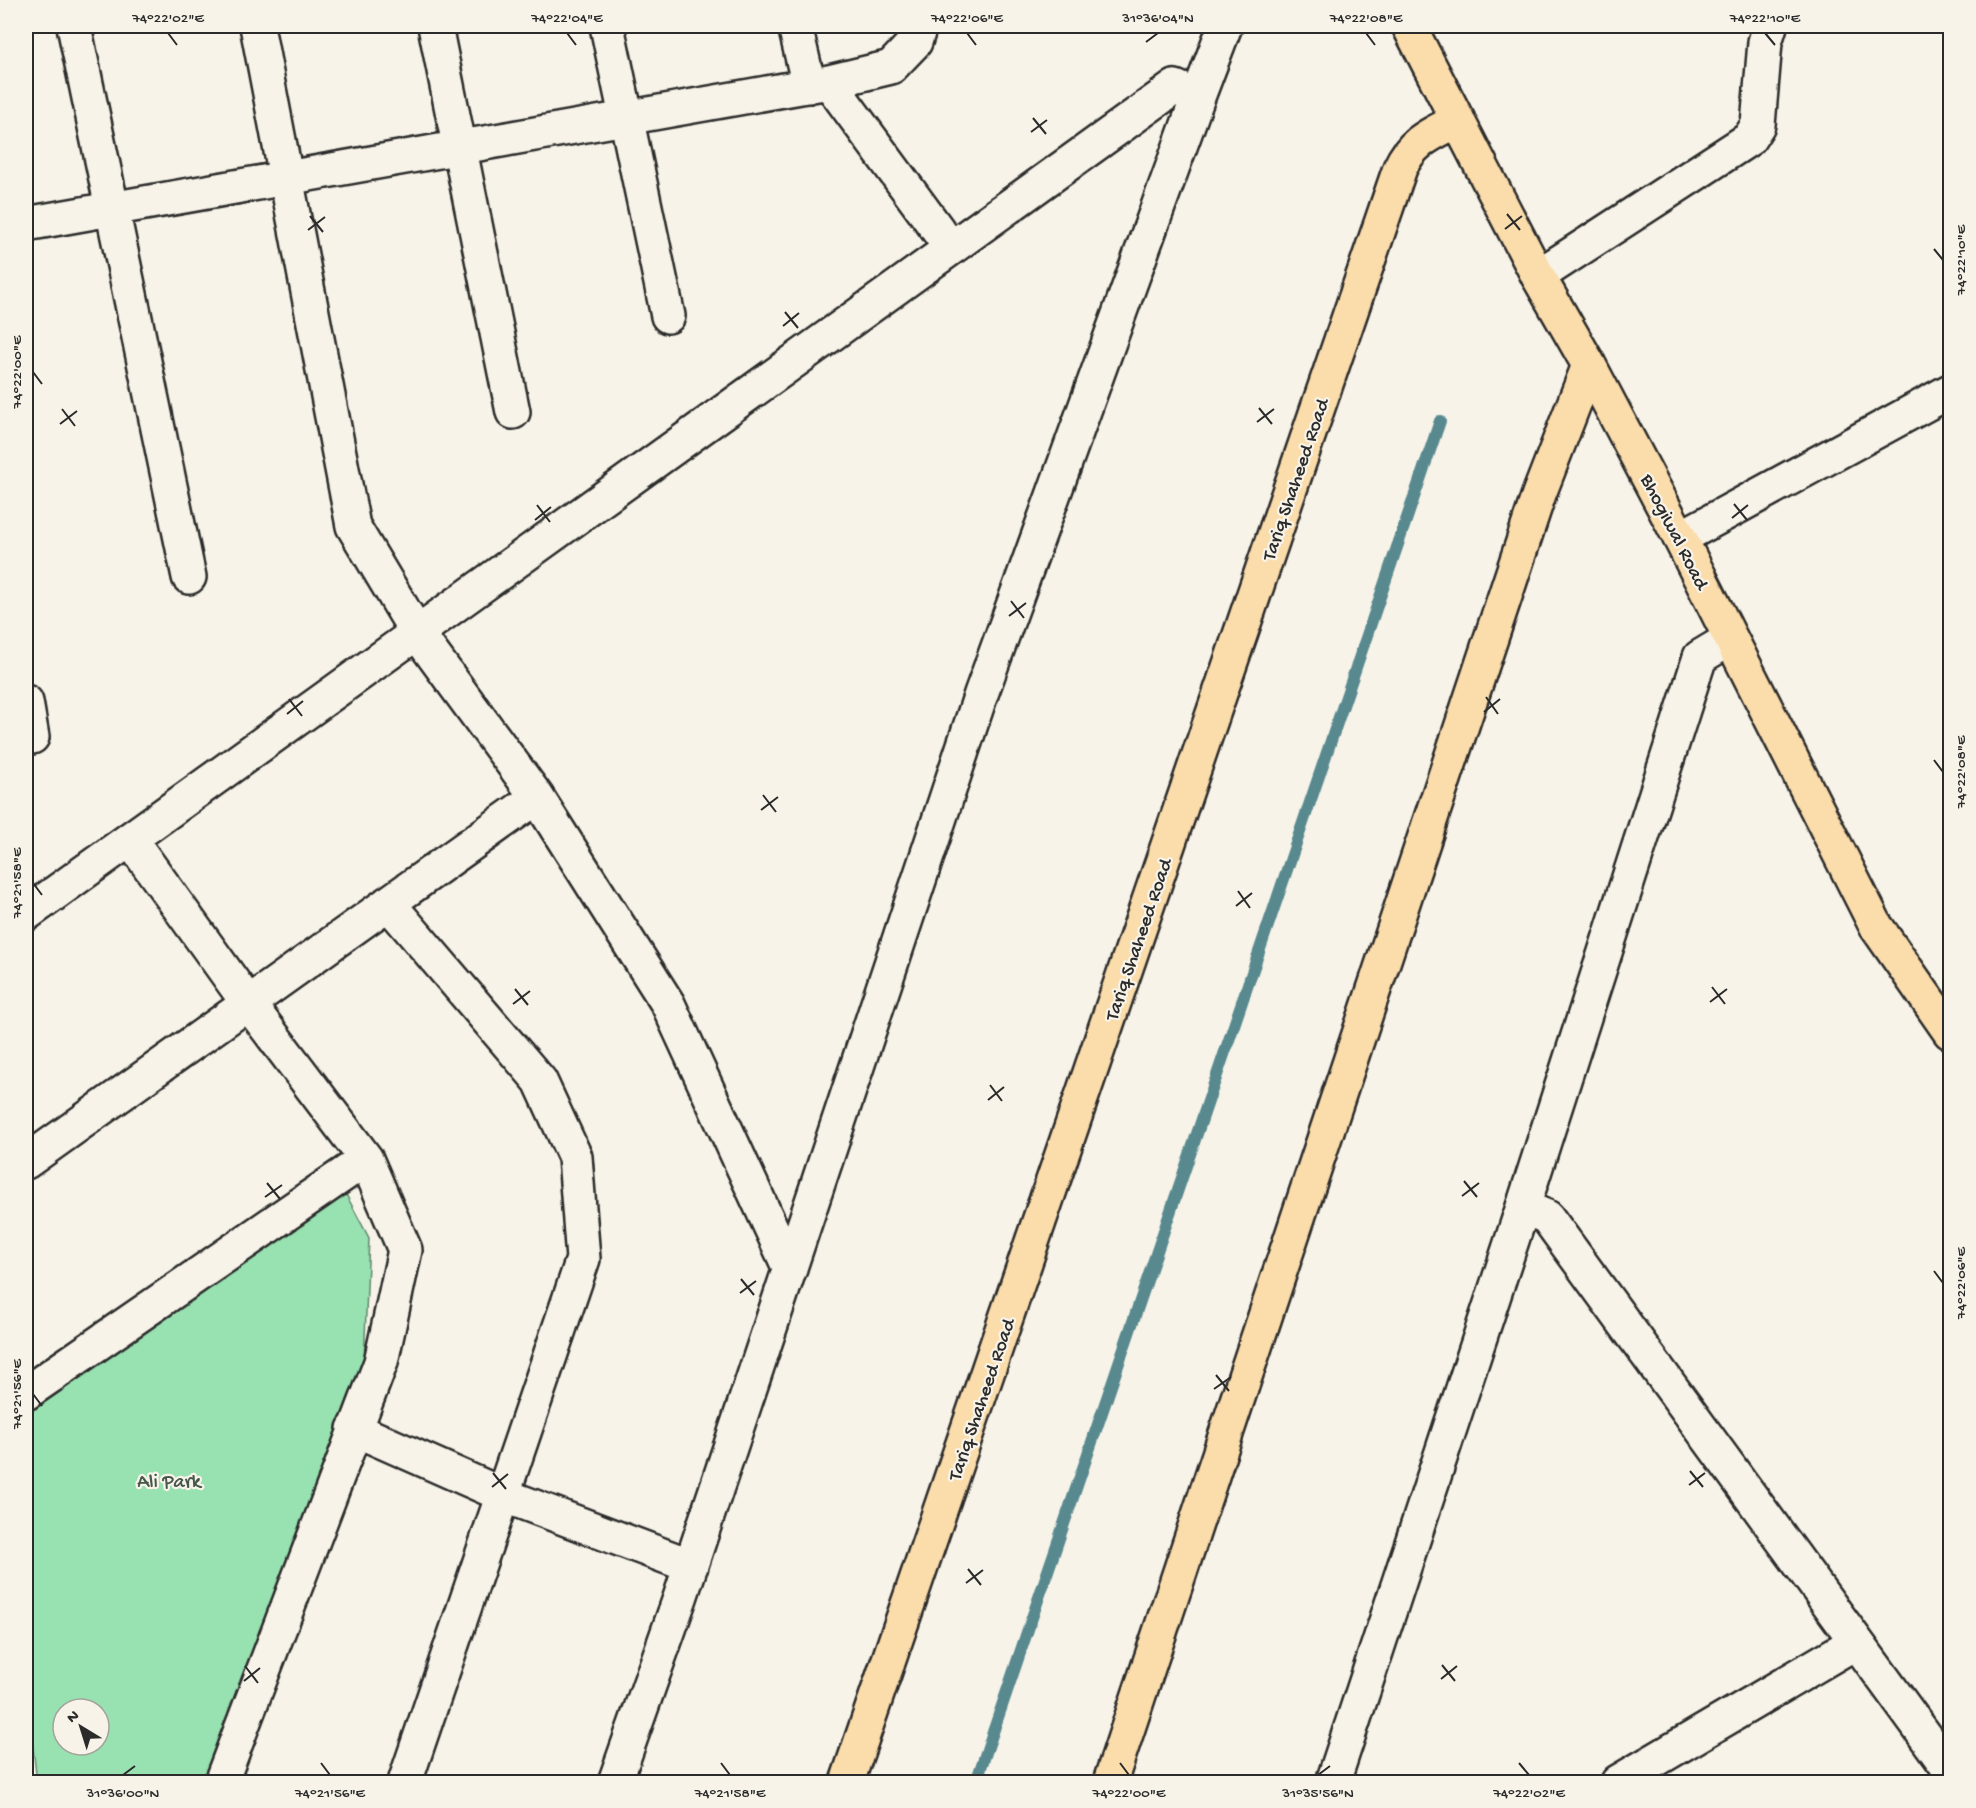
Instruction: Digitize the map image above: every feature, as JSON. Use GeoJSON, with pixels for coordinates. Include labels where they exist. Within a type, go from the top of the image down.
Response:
{"type":"FeatureCollection","features":[{"type":"Feature","properties":{"kind":"main road","name":"Bhogiwal Road"},"geometry":{"type":"LineString","coordinates":[[1409,26],[1538,276],[1680,538],[1876,926],[1950,1032]]}},
{"type":"Feature","properties":{"kind":"main road","name":"Tariq Shaheed Road"},"geometry":{"type":"LineString","coordinates":[[847,1782],[1400,168],[1407,154],[1418,141],[1458,120]]}},
{"type":"Feature","properties":{"kind":"main road"},"geometry":{"type":"LineString","coordinates":[[1110,1782],[1539,494],[1588,365]]}},
{"type":"Feature","properties":{"kind":"street"},"geometry":{"type":"LineString","coordinates":[[74,26],[189,577]]}},
{"type":"Feature","properties":{"kind":"street"},"geometry":{"type":"LineString","coordinates":[[256,26],[352,526],[417,633],[537,797],[668,1004],[790,1269]]}},
{"type":"Feature","properties":{"kind":"street"},"geometry":{"type":"LineString","coordinates":[[435,26],[513,412]]}},
{"type":"Feature","properties":{"kind":"street"},"geometry":{"type":"LineString","coordinates":[[607,26],[668,316]]}},
{"type":"Feature","properties":{"kind":"street"},"geometry":{"type":"LineString","coordinates":[[795,26],[819,84],[951,248]]}},
{"type":"Feature","properties":{"kind":"street"},"geometry":{"type":"LineString","coordinates":[[26,224],[819,84],[891,67],[915,42],[920,26]]}},
{"type":"Feature","properties":{"kind":"street"},"geometry":{"type":"LineString","coordinates":[[615,1782],[691,1566],[981,694],[1225,26]]}},
{"type":"Feature","properties":{"kind":"street"},"geometry":{"type":"LineString","coordinates":[[1538,276],[1749,139],[1758,125],[1765,42],[1770,26]]}},
{"type":"Feature","properties":{"kind":"street"},"geometry":{"type":"LineString","coordinates":[[26,914],[1175,87],[1198,97]]}},
{"type":"Feature","properties":{"kind":"street"},"geometry":{"type":"LineString","coordinates":[[1680,538],[1950,391]]}},
{"type":"Feature","properties":{"kind":"street"},"geometry":{"type":"LineString","coordinates":[[1333,1782],[1523,1207],[1700,657],[1730,639]]}},
{"type":"Feature","properties":{"kind":"street"},"geometry":{"type":"LineString","coordinates":[[26,702],[32,737]]}},
{"type":"Feature","properties":{"kind":"street"},"geometry":{"type":"LineString","coordinates":[[26,1162],[537,797]]}},
{"type":"Feature","properties":{"kind":"street"},"geometry":{"type":"LineString","coordinates":[[130,839],[366,1159],[405,1250],[381,1362],[221,1782]]}},
{"type":"Feature","properties":{"kind":"street"},"geometry":{"type":"LineString","coordinates":[[388,903],[540,1081],[575,1157],[583,1259],[405,1782]]}},
{"type":"Feature","properties":{"kind":"street"},"geometry":{"type":"LineString","coordinates":[[26,1393],[366,1159]]}},
{"type":"Feature","properties":{"kind":"street"},"geometry":{"type":"LineString","coordinates":[[1523,1207],[1547,1217],[1950,1770]]}},
{"type":"Feature","properties":{"kind":"street"},"geometry":{"type":"LineString","coordinates":[[354,1429],[503,1496],[691,1566]]}},
{"type":"Feature","properties":{"kind":"street"},"geometry":{"type":"LineString","coordinates":[[1618,1782],[1856,1642]]}},
{"type":"Feature","properties":{"kind":"green space","name":"Ali Park"},"geometry":{"type":"Polygon","coordinates":[[[341,1185],[369,1238],[364,1362],[206,1782],[37,1782],[26,1688],[26,1405],[341,1185]]]}},
{"type":"Feature","properties":{"kind":"waterway"},"geometry":{"type":"LineString","coordinates":[[976,1782],[1440,421]]}}]}
